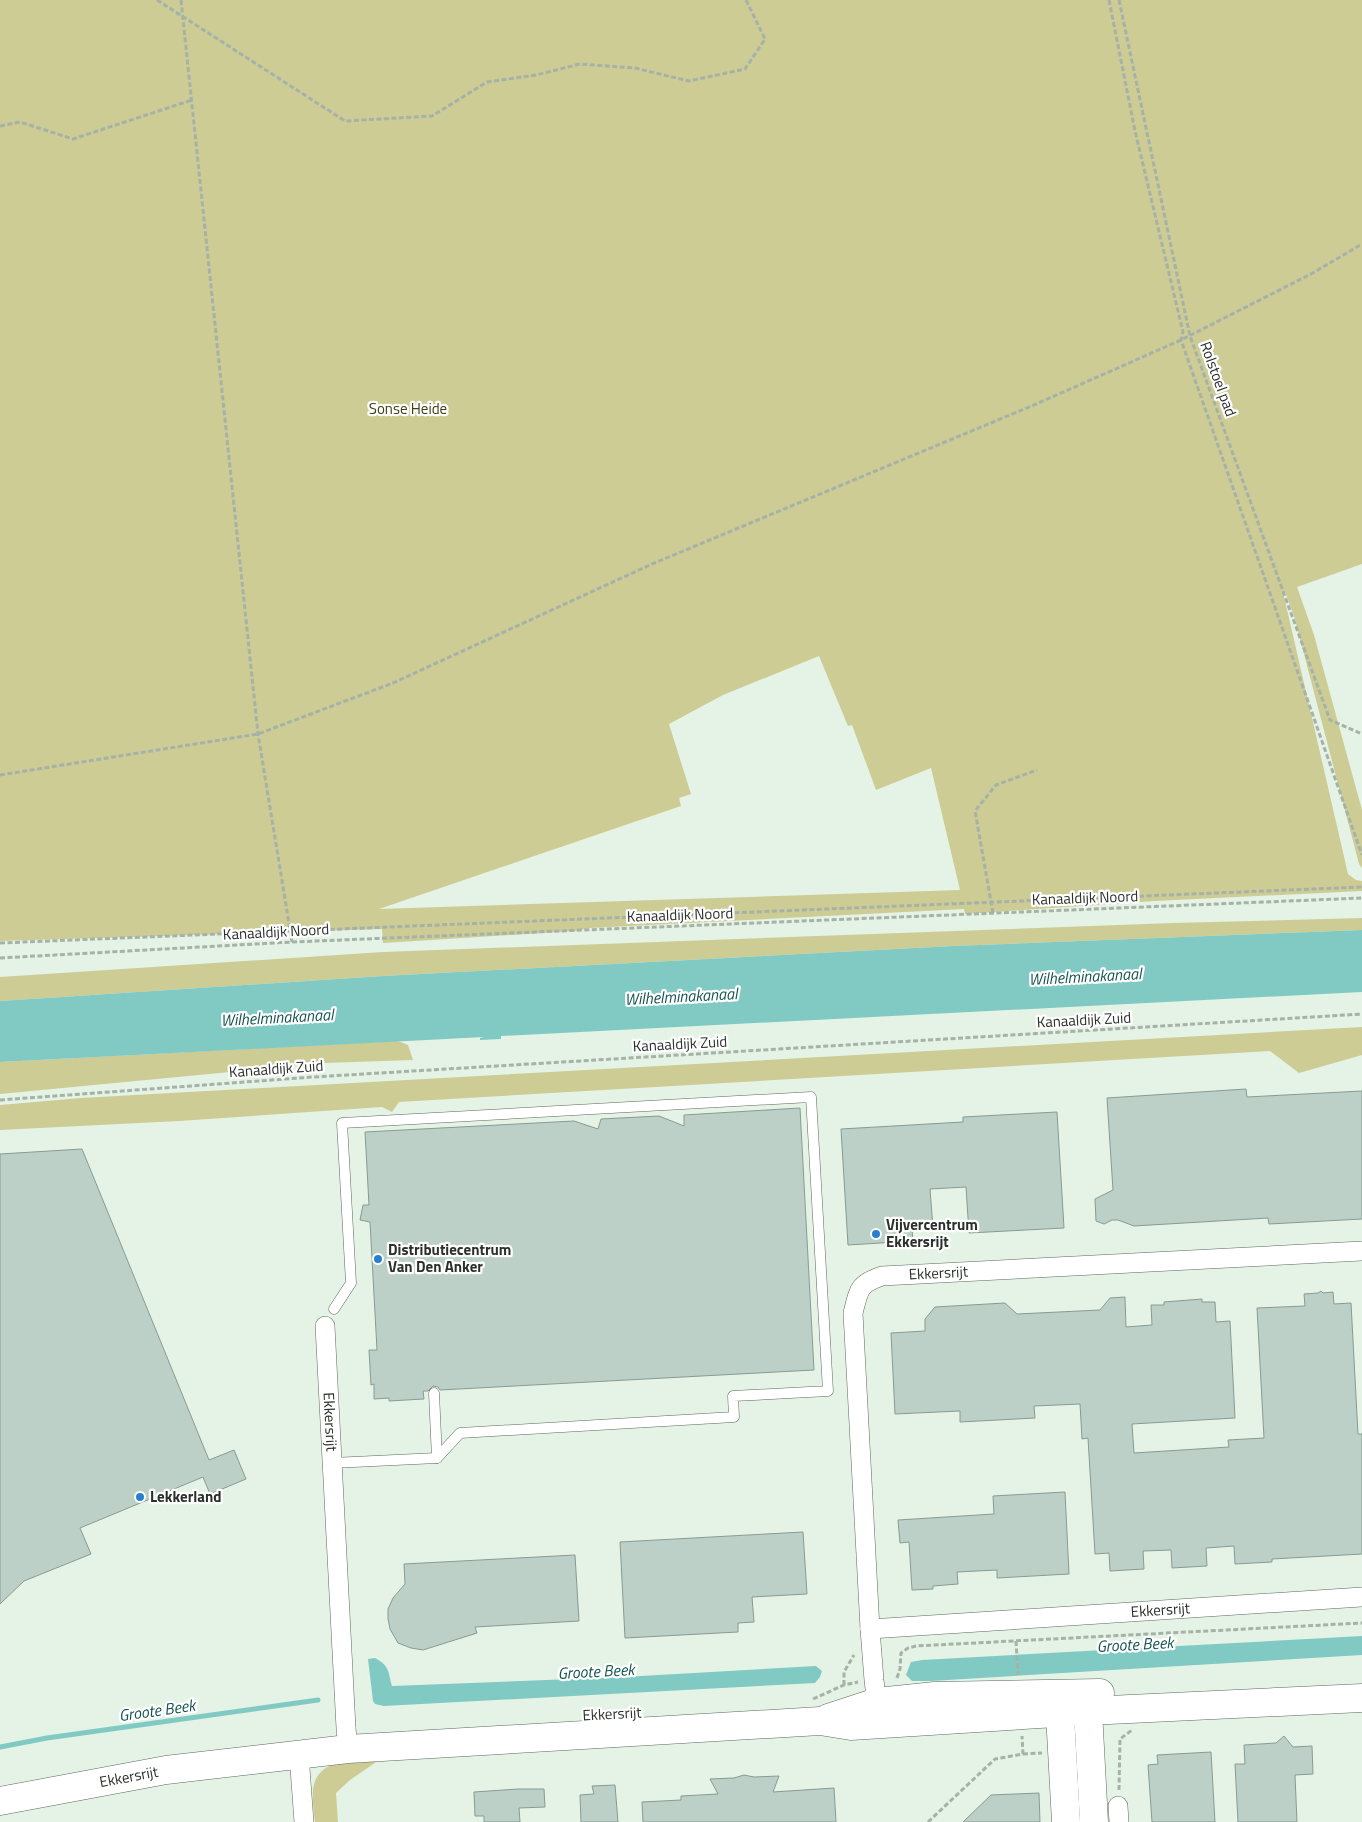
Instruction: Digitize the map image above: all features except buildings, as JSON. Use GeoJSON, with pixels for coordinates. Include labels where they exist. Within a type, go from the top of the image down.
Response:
{"type":"FeatureCollection","features":[{"type":"Feature","properties":{"kind":"main road","name":"Ekkersrijt"},"geometry":{"type":"LineString","coordinates":[[877,1702],[1021,1717],[1142,1692],[1362,1682]]}},
{"type":"Feature","properties":{"kind":"main road","name":"Ekkersrijt"},"geometry":{"type":"LineString","coordinates":[[0,1801],[166,1770],[348,1749],[815,1710],[935,1696],[1074,1706],[1362,1698]]}},
{"type":"Feature","properties":{"kind":"main road"},"geometry":{"type":"LineString","coordinates":[[1066,1822],[1074,1706]]}},
{"type":"Feature","properties":{"kind":"main road"},"geometry":{"type":"LineString","coordinates":[[1074,1706],[1094,1822]]}},
{"type":"Feature","properties":{"kind":"street","name":"Ekkersrijt"},"geometry":{"type":"LineString","coordinates":[[877,1702],[870,1629],[853,1313],[858,1292],[867,1281],[882,1276],[1362,1251]]}},
{"type":"Feature","properties":{"kind":"street","name":"Ekkersrijt"},"geometry":{"type":"LineString","coordinates":[[325,1326],[348,1749]]}},
{"type":"Feature","properties":{"kind":"street","name":"Ekkersrijt"},"geometry":{"type":"LineString","coordinates":[[870,1629],[1362,1597]]}},
{"type":"Feature","properties":{"kind":"street"},"geometry":{"type":"LineString","coordinates":[[299,1755],[304,1822]]}},
{"type":"Feature","properties":{"kind":"lane"},"geometry":{"type":"LineString","coordinates":[[332,1463],[437,1458],[460,1433],[734,1417],[733,1396],[828,1391],[811,1097],[342,1123],[351,1283],[334,1309]]}},
{"type":"Feature","properties":{"kind":"lane"},"geometry":{"type":"LineString","coordinates":[[434,1393],[437,1458]]}},
{"type":"Feature","properties":{"kind":"path"},"geometry":{"type":"LineString","coordinates":[[157,0],[345,121],[432,116],[487,82],[536,75],[580,64],[635,68],[689,80],[745,69],[764,39],[746,0]]}},
{"type":"Feature","properties":{"kind":"path"},"geometry":{"type":"LineString","coordinates":[[181,0],[258,734],[292,942]]}},
{"type":"Feature","properties":{"kind":"path"},"geometry":{"type":"LineString","coordinates":[[1109,0],[1135,131],[1183,332],[1181,340],[1362,855]]}},
{"type":"Feature","properties":{"kind":"path","name":"Rolstoel pad"},"geometry":{"type":"LineString","coordinates":[[1119,0],[1190,336],[1330,720],[1362,734]]}},
{"type":"Feature","properties":{"kind":"path"},"geometry":{"type":"LineString","coordinates":[[0,126],[20,122],[73,139],[192,100]]}},
{"type":"Feature","properties":{"kind":"path"},"geometry":{"type":"LineString","coordinates":[[0,775],[258,734],[393,683],[652,564],[1034,405],[1190,336],[1311,274],[1362,244]]}},
{"type":"Feature","properties":{"kind":"path"},"geometry":{"type":"LineString","coordinates":[[992,913],[975,811],[996,785],[1037,770]]}},
{"type":"Feature","properties":{"kind":"path"},"geometry":{"type":"LineString","coordinates":[[0,943],[1362,887]]}},
{"type":"Feature","properties":{"kind":"path","name":"Kanaaldijk Noord"},"geometry":{"type":"LineString","coordinates":[[0,958],[292,942],[1362,898]]}},
{"type":"Feature","properties":{"kind":"path","name":"Kanaaldijk Zuid"},"geometry":{"type":"LineString","coordinates":[[0,1100],[323,1077],[1362,1014]]}},
{"type":"Feature","properties":{"kind":"path","name":"Ekkersrijt"},"geometry":{"type":"LineString","coordinates":[[815,1710],[844,1685],[877,1702],[898,1678],[901,1653],[908,1648],[916,1646],[1362,1623]]}},
{"type":"Feature","properties":{"kind":"path"},"geometry":{"type":"LineString","coordinates":[[1016,1641],[1018,1680]]}},
{"type":"Feature","properties":{"kind":"path"},"geometry":{"type":"LineString","coordinates":[[928,1822],[995,1759],[1023,1754],[1021,1717]]}},
{"type":"Feature","properties":{"kind":"path"},"geometry":{"type":"LineString","coordinates":[[1119,1814],[1120,1739],[1134,1728]]}},
{"type":"Feature","properties":{"kind":"green space","name":"Sonse Heide"},"geometry":{"type":"Polygon","coordinates":[[[0,0],[1362,0],[1362,564],[1297,587],[1314,635],[1362,810],[1362,868],[1359,864],[1294,616],[1285,592],[1283,592],[1348,874],[1356,880],[1362,881],[1362,891],[1155,901],[965,914],[964,909],[589,928],[575,931],[383,943],[382,929],[0,941],[0,0]],[[819,656],[723,695],[669,724],[691,794],[679,798],[681,806],[379,909],[960,890],[931,768],[876,790],[852,725],[848,726],[819,656]]]}},
{"type":"Feature","properties":{"kind":"green space"},"geometry":{"type":"Polygon","coordinates":[[[1362,918],[1362,930],[953,946],[383,976],[0,1001],[0,977],[383,952],[1173,923],[1362,918]]]}},
{"type":"Feature","properties":{"kind":"green space"},"geometry":{"type":"Polygon","coordinates":[[[1362,1027],[1362,1055],[1299,1073],[1270,1051],[399,1102],[392,1112],[382,1107],[179,1121],[0,1130],[0,1105],[81,1098],[1362,1027]]]}},
{"type":"Feature","properties":{"kind":"green space"},"geometry":{"type":"Polygon","coordinates":[[[398,1041],[408,1045],[413,1060],[324,1063],[0,1094],[0,1062],[398,1041]]]}},
{"type":"Feature","properties":{"kind":"green space"},"geometry":{"type":"Polygon","coordinates":[[[382,1758],[350,1780],[336,1793],[338,1822],[315,1822],[313,1790],[316,1779],[322,1771],[340,1762],[382,1758]]]}},
{"type":"Feature","properties":{"kind":"water","name":"Wilhelminakanaal"},"geometry":{"type":"Polygon","coordinates":[[[1362,930],[1362,992],[501,1036],[501,1039],[480,1040],[480,1038],[484,1037],[0,1062],[0,1001],[383,976],[953,946],[1362,930]]]}},
{"type":"Feature","properties":{"kind":"water"},"geometry":{"type":"Polygon","coordinates":[[[1362,1636],[1362,1655],[931,1681],[912,1681],[906,1675],[911,1662],[922,1660],[1362,1636]]]}},
{"type":"Feature","properties":{"kind":"water"},"geometry":{"type":"Polygon","coordinates":[[[375,1658],[386,1667],[392,1686],[623,1677],[816,1666],[822,1671],[815,1683],[384,1706],[375,1704],[373,1701],[368,1659],[375,1658]]]}},
{"type":"Feature","properties":{"kind":"waterway","name":"Groote Beek"},"geometry":{"type":"LineString","coordinates":[[0,1747],[47,1738],[318,1700]]}},
{"type":"Feature","properties":{"kind":"place","name":"Vijvercentrum Ekkersrijt"},"geometry":{"type":"Point","coordinates":[876,1234]}},
{"type":"Feature","properties":{"kind":"place","name":"Distributiecentrum Van Den Anker"},"geometry":{"type":"Point","coordinates":[378,1259]}},
{"type":"Feature","properties":{"kind":"place","name":"Lekkerland"},"geometry":{"type":"Point","coordinates":[140,1497]}}]}
